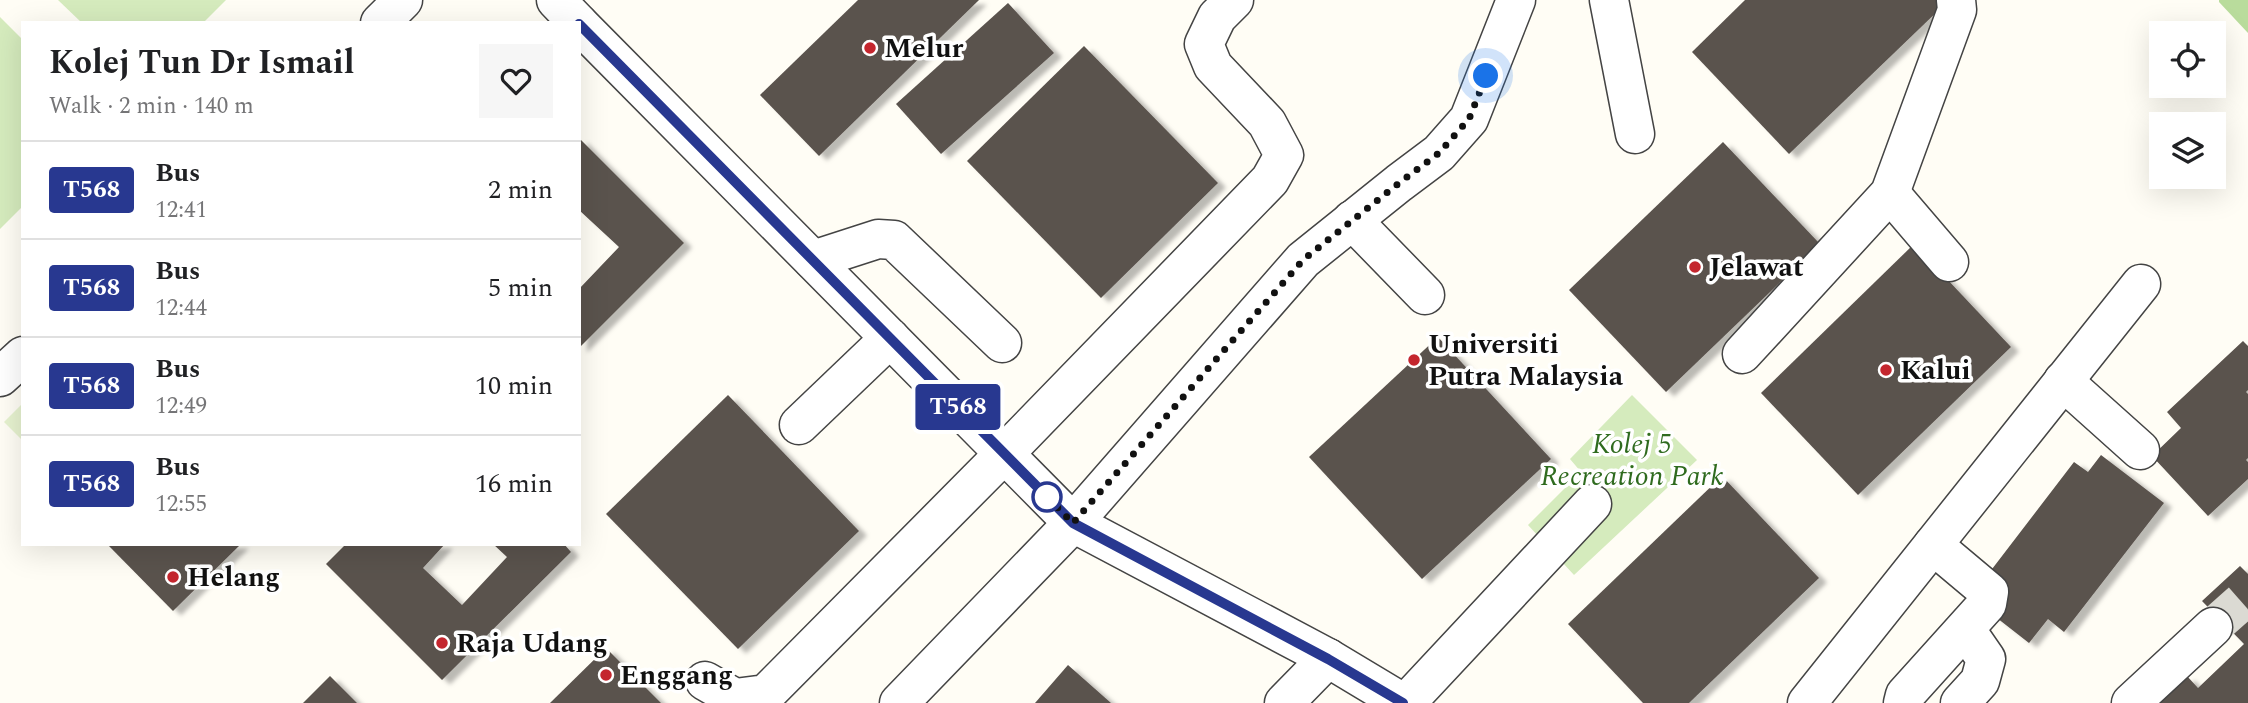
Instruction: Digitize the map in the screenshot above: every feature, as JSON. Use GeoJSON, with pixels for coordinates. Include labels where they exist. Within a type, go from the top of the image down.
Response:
{"type":"FeatureCollection","features":[{"type":"Feature","properties":{"kind":"street"},"geometry":{"type":"LineString","coordinates":[[382,21],[403,0]]}},
{"type":"Feature","properties":{"kind":"street"},"geometry":{"type":"LineString","coordinates":[[556,0],[577,21]]}},
{"type":"Feature","properties":{"kind":"street"},"geometry":{"type":"LineString","coordinates":[[705,681],[735,698],[766,694],[1270,180],[1284,155],[1267,123],[1213,66],[1204,44],[1217,17],[1234,0]]}},
{"type":"Feature","properties":{"kind":"street"},"geometry":{"type":"LineString","coordinates":[[899,703],[1073,523],[1303,260],[1439,153],[1469,119],[1516,0]]}},
{"type":"Feature","properties":{"kind":"street"},"geometry":{"type":"LineString","coordinates":[[1609,0],[1635,134]]}},
{"type":"Feature","properties":{"kind":"street"},"geometry":{"type":"LineString","coordinates":[[1742,354],[1890,193],[1956,10],[1956,0]]}},
{"type":"Feature","properties":{"kind":"street"},"geometry":{"type":"LineString","coordinates":[[581,25],[1073,523],[1405,703],[1592,505]]}},
{"type":"Feature","properties":{"kind":"street"},"geometry":{"type":"LineString","coordinates":[[1890,193],[1949,262]]}},
{"type":"Feature","properties":{"kind":"street"},"geometry":{"type":"LineString","coordinates":[[1352,220],[1424,295]]}},
{"type":"Feature","properties":{"kind":"street"},"geometry":{"type":"LineString","coordinates":[[813,260],[878,239],[894,240],[1002,342]]}},
{"type":"Feature","properties":{"kind":"street"},"geometry":{"type":"LineString","coordinates":[[1807,703],[2141,284]]}},
{"type":"Feature","properties":{"kind":"street"},"geometry":{"type":"LineString","coordinates":[[799,425],[890,338]]}},
{"type":"Feature","properties":{"kind":"street"},"geometry":{"type":"LineString","coordinates":[[0,377],[21,358]]}},
{"type":"Feature","properties":{"kind":"street"},"geometry":{"type":"LineString","coordinates":[[2063,381],[2140,450]]}},
{"type":"Feature","properties":{"kind":"street"},"geometry":{"type":"LineString","coordinates":[[1903,703],[1905,695],[1987,604],[1989,592],[1933,545]]}},
{"type":"Feature","properties":{"kind":"street"},"geometry":{"type":"LineString","coordinates":[[2131,703],[2213,627]]}},
{"type":"Feature","properties":{"kind":"street"},"geometry":{"type":"LineString","coordinates":[[1960,703],[1980,681],[1986,659],[1966,629]]}},
{"type":"Feature","properties":{"kind":"street"},"geometry":{"type":"LineString","coordinates":[[1284,703],[1328,659]]}},
{"type":"Feature","properties":{"kind":"green space"},"geometry":{"type":"Polygon","coordinates":[[[58,0],[226,0],[205,21],[80,21],[58,0]]]}},
{"type":"Feature","properties":{"kind":"green space"},"geometry":{"type":"Polygon","coordinates":[[[2248,0],[2248,33],[2219,2],[2248,0]]]}},
{"type":"Feature","properties":{"kind":"green space"},"geometry":{"type":"Polygon","coordinates":[[[0,17],[21,38],[21,208],[0,229],[0,17]]]}},
{"type":"Feature","properties":{"kind":"green space","name":"Kolej 5 Recreation Park"},"geometry":{"type":"Polygon","coordinates":[[[1632,395],[1697,460],[1574,575],[1528,525],[1581,472],[1570,459],[1632,395]]]}},
{"type":"Feature","properties":{"kind":"green space"},"geometry":{"type":"Polygon","coordinates":[[[21,405],[21,439],[4,422],[21,405]]]}},
{"type":"Feature","properties":{"kind":"building","name":"Melur"},"geometry":{"type":"Polygon","coordinates":[[[858,0],[979,0],[819,156],[760,95],[858,0]]]}},
{"type":"Feature","properties":{"kind":"building"},"geometry":{"type":"Polygon","coordinates":[[[1745,0],[1937,0],[1943,6],[1789,154],[1692,52],[1745,0]]]}},
{"type":"Feature","properties":{"kind":"building"},"geometry":{"type":"Polygon","coordinates":[[[1008,3],[1054,53],[941,154],[896,104],[1008,3]]]}},
{"type":"Feature","properties":{"kind":"building"},"geometry":{"type":"Polygon","coordinates":[[[1084,46],[1218,183],[1101,298],[967,161],[1084,46]]]}},
{"type":"Feature","properties":{"kind":"building"},"geometry":{"type":"Polygon","coordinates":[[[581,140],[684,243],[581,346],[581,287],[619,247],[581,212],[581,140]]]}},
{"type":"Feature","properties":{"kind":"building","name":"Jelawat"},"geometry":{"type":"Polygon","coordinates":[[[1723,142],[1820,244],[1666,392],[1569,290],[1723,142]]]}},
{"type":"Feature","properties":{"kind":"building","name":"Kalui"},"geometry":{"type":"Polygon","coordinates":[[[1914,244],[2011,347],[1858,495],[1761,393],[1914,244]]]}},
{"type":"Feature","properties":{"kind":"building"},"geometry":{"type":"Polygon","coordinates":[[[1438,337],[1551,459],[1422,579],[1309,457],[1438,337]]]}},
{"type":"Feature","properties":{"kind":"building"},"geometry":{"type":"Polygon","coordinates":[[[2243,341],[2248,346],[2248,479],[2208,516],[2152,456],[2181,428],[2167,412],[2243,341]]]}},
{"type":"Feature","properties":{"kind":"building"},"geometry":{"type":"Polygon","coordinates":[[[728,395],[859,531],[738,649],[606,514],[728,395]]]}},
{"type":"Feature","properties":{"kind":"building"},"geometry":{"type":"Polygon","coordinates":[[[2101,455],[2164,503],[2064,632],[2048,619],[2029,643],[1988,611],[1989,573],[2074,462],[2088,472],[2101,455]]]}},
{"type":"Feature","properties":{"kind":"building"},"geometry":{"type":"Polygon","coordinates":[[[1722,476],[1819,578],[1689,703],[1643,703],[1568,624],[1722,476]]]}},
{"type":"Feature","properties":{"kind":"building","name":"Helang"},"geometry":{"type":"Polygon","coordinates":[[[109,546],[239,546],[173,611],[109,546]]]}},
{"type":"Feature","properties":{"kind":"building","name":"Raja Udang"},"geometry":{"type":"Polygon","coordinates":[[[344,546],[443,546],[423,568],[462,605],[507,557],[495,546],[566,546],[571,552],[442,680],[326,564],[344,546]]]}},
{"type":"Feature","properties":{"kind":"building"},"geometry":{"type":"Polygon","coordinates":[[[2240,566],[2248,574],[2248,703],[2159,703],[2187,676],[2198,688],[2244,644],[2202,601],[2240,566]]]}},
{"type":"Feature","properties":{"kind":"building","name":"Enggang"},"geometry":{"type":"Polygon","coordinates":[[[606,648],[661,703],[550,703],[606,648]]]}},
{"type":"Feature","properties":{"kind":"building"},"geometry":{"type":"Polygon","coordinates":[[[1068,665],[1111,703],[1035,703],[1068,665]]]}},
{"type":"Feature","properties":{"kind":"building"},"geometry":{"type":"Polygon","coordinates":[[[330,676],[357,703],[303,703],[330,676]]]}},
{"type":"Feature","properties":{"kind":"tunnel"},"geometry":{"type":"LineString","coordinates":[[2213,627],[2248,596]]}},
{"type":"Feature","properties":{"kind":"bus line","name":"T568"},"geometry":{"type":"LineString","coordinates":[[581,26],[1073,523],[1328,659],[1403,703]]}},
{"type":"Feature","properties":{"kind":"place","name":"Melur"},"geometry":{"type":"Point","coordinates":[870,48]}},
{"type":"Feature","properties":{"kind":"place","name":"Jelawat"},"geometry":{"type":"Point","coordinates":[1695,267]}},
{"type":"Feature","properties":{"kind":"place","name":"Universiti Putra Malaysia"},"geometry":{"type":"Point","coordinates":[1414,360]}},
{"type":"Feature","properties":{"kind":"place","name":"Kalui"},"geometry":{"type":"Point","coordinates":[1886,370]}},
{"type":"Feature","properties":{"kind":"place","name":"Helang"},"geometry":{"type":"Point","coordinates":[173,577]}},
{"type":"Feature","properties":{"kind":"place","name":"Raja Udang"},"geometry":{"type":"Point","coordinates":[442,643]}},
{"type":"Feature","properties":{"kind":"place","name":"Enggang"},"geometry":{"type":"Point","coordinates":[606,675]}},
{"type":"Feature","properties":{"kind":"route"},"geometry":{"type":"LineString","coordinates":[[1047,497],[1039,489],[1073,523],[1303,260],[1439,153],[1469,119],[1486,76]]}}]}
